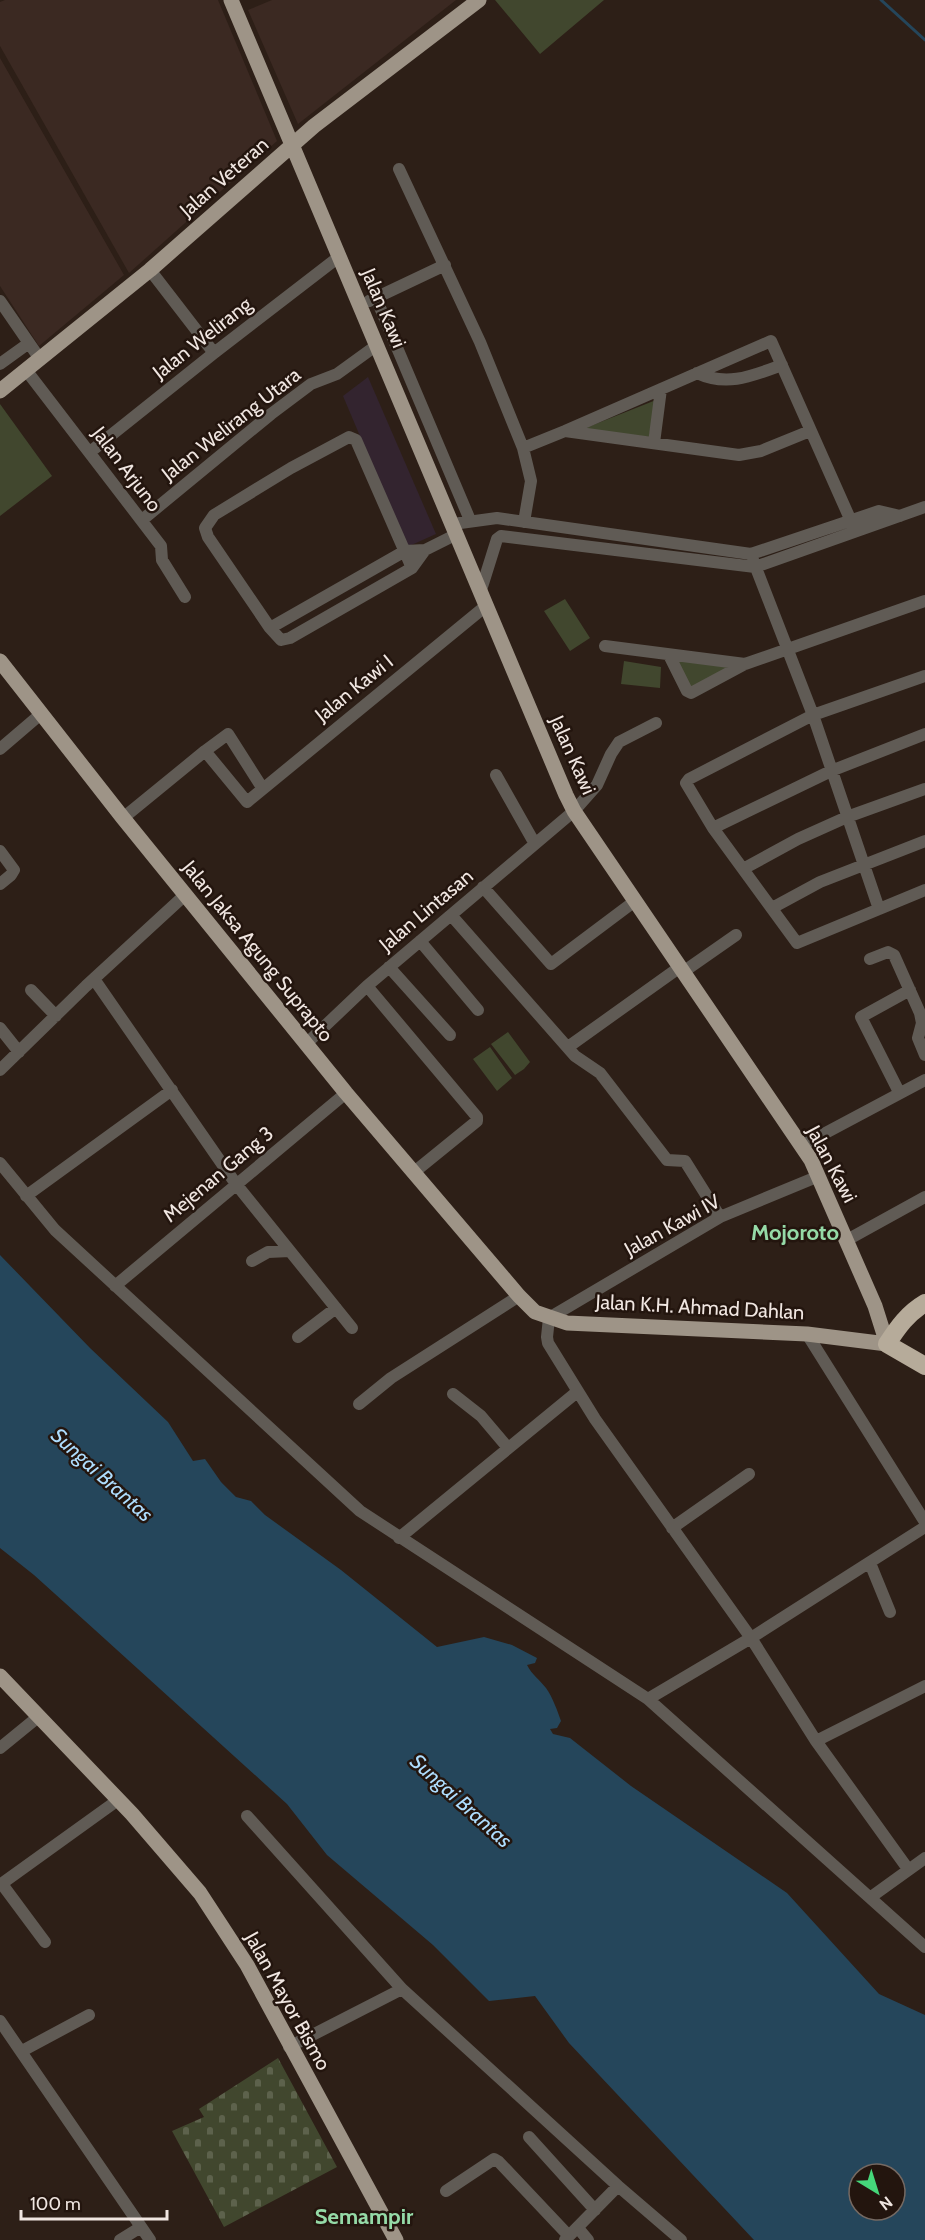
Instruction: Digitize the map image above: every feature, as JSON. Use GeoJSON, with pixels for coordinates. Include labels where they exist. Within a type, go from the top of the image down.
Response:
{"type":"FeatureCollection","features":[{"type":"Feature","properties":{"kind":"highway"},"geometry":{"type":"LineString","coordinates":[[887,1344],[901,1323],[925,1303]]}},
{"type":"Feature","properties":{"kind":"highway","name":"Jalan K.H. Ahmad Dahlan"},"geometry":{"type":"LineString","coordinates":[[887,1344],[925,1366]]}},
{"type":"Feature","properties":{"kind":"main road","name":"Jalan Kawi"},"geometry":{"type":"LineString","coordinates":[[231,0],[574,811],[819,1176],[875,1306],[887,1344]]}},
{"type":"Feature","properties":{"kind":"main road","name":"Jalan Veteran"},"geometry":{"type":"LineString","coordinates":[[0,391],[26,370],[35,351],[150,270],[291,146],[479,0]]}},
{"type":"Feature","properties":{"kind":"main road","name":"Jalan Jaksa Agung Suprapto"},"geometry":{"type":"LineString","coordinates":[[0,661],[123,819],[346,1094],[491,1262]]}},
{"type":"Feature","properties":{"kind":"main road","name":"Jalan K.H. Ahmad Dahlan"},"geometry":{"type":"LineString","coordinates":[[491,1262],[535,1312],[567,1323],[807,1334],[887,1344]]}},
{"type":"Feature","properties":{"kind":"main road","name":"Jalan Mayor Bismo"},"geometry":{"type":"LineString","coordinates":[[0,1676],[118,1800],[200,1893],[247,1965],[289,2047],[396,2240]]}},
{"type":"Feature","properties":{"kind":"street"},"geometry":{"type":"LineString","coordinates":[[399,170],[445,265],[523,448],[531,481],[524,522]]}},
{"type":"Feature","properties":{"kind":"street","name":"Jalan Welirang"},"geometry":{"type":"LineString","coordinates":[[90,452],[214,352],[340,256]]}},
{"type":"Feature","properties":{"kind":"street"},"geometry":{"type":"LineString","coordinates":[[360,305],[445,265]]}},
{"type":"Feature","properties":{"kind":"street"},"geometry":{"type":"LineString","coordinates":[[150,270],[214,352]]}},
{"type":"Feature","properties":{"kind":"street"},"geometry":{"type":"LineString","coordinates":[[376,298],[470,520]]}},
{"type":"Feature","properties":{"kind":"street"},"geometry":{"type":"LineString","coordinates":[[0,301],[35,351],[0,364]]}},
{"type":"Feature","properties":{"kind":"street"},"geometry":{"type":"LineString","coordinates":[[523,448],[771,341],[851,521]]}},
{"type":"Feature","properties":{"kind":"street","name":"Jalan Welirang Utara"},"geometry":{"type":"LineString","coordinates":[[142,520],[311,384],[337,374],[377,345]]}},
{"type":"Feature","properties":{"kind":"street"},"geometry":{"type":"LineString","coordinates":[[697,373],[723,381],[744,379],[782,365]]}},
{"type":"Feature","properties":{"kind":"street","name":"Jalan Arjuno"},"geometry":{"type":"LineString","coordinates":[[26,370],[161,546],[162,560],[185,597]]}},
{"type":"Feature","properties":{"kind":"street"},"geometry":{"type":"LineString","coordinates":[[654,443],[661,389]]}},
{"type":"Feature","properties":{"kind":"street"},"geometry":{"type":"LineString","coordinates":[[565,431],[739,455],[761,451],[810,431]]}},
{"type":"Feature","properties":{"kind":"street"},"geometry":{"type":"LineString","coordinates":[[412,568],[353,437],[302,462],[214,515],[205,528],[208,537],[270,628],[279,639],[284,640],[412,568],[425,550],[470,520],[497,518],[751,554],[879,512],[900,516]]}},
{"type":"Feature","properties":{"kind":"street"},"geometry":{"type":"LineString","coordinates":[[481,590],[499,537],[504,535],[755,567],[925,507]]}},
{"type":"Feature","properties":{"kind":"street"},"geometry":{"type":"LineString","coordinates":[[557,542],[558,527]]}},
{"type":"Feature","properties":{"kind":"street"},"geometry":{"type":"LineString","coordinates":[[270,628],[405,551],[425,550]]}},
{"type":"Feature","properties":{"kind":"street"},"geometry":{"type":"LineString","coordinates":[[751,554],[813,715],[879,909]]}},
{"type":"Feature","properties":{"kind":"street"},"geometry":{"type":"LineString","coordinates":[[669,655],[687,691],[691,693],[746,664],[925,601]]}},
{"type":"Feature","properties":{"kind":"street","name":"Jalan Kawi I"},"geometry":{"type":"LineString","coordinates":[[205,751],[246,802],[487,605]]}},
{"type":"Feature","properties":{"kind":"street"},"geometry":{"type":"LineString","coordinates":[[604,646],[746,664]]}},
{"type":"Feature","properties":{"kind":"street"},"geometry":{"type":"LineString","coordinates":[[922,893],[798,943],[713,828],[686,781],[813,715],[925,676]]}},
{"type":"Feature","properties":{"kind":"street"},"geometry":{"type":"LineString","coordinates":[[0,748],[42,713]]}},
{"type":"Feature","properties":{"kind":"street","name":"Jalan Lintasan"},"geometry":{"type":"LineString","coordinates":[[306,1044],[367,986],[574,811],[597,785],[619,742],[656,723]]}},
{"type":"Feature","properties":{"kind":"street"},"geometry":{"type":"LineString","coordinates":[[123,819],[228,734],[263,789]]}},
{"type":"Feature","properties":{"kind":"street"},"geometry":{"type":"LineString","coordinates":[[713,828],[831,771],[925,734]]}},
{"type":"Feature","properties":{"kind":"street"},"geometry":{"type":"LineString","coordinates":[[496,775],[535,844]]}},
{"type":"Feature","properties":{"kind":"street"},"geometry":{"type":"LineString","coordinates":[[743,868],[798,838],[847,817],[925,789]]}},
{"type":"Feature","properties":{"kind":"street"},"geometry":{"type":"LineString","coordinates":[[772,908],[820,882],[925,841]]}},
{"type":"Feature","properties":{"kind":"street"},"geometry":{"type":"LineString","coordinates":[[0,851],[14,870],[0,884]]}},
{"type":"Feature","properties":{"kind":"street"},"geometry":{"type":"LineString","coordinates":[[483,887],[551,964],[635,901]]}},
{"type":"Feature","properties":{"kind":"street"},"geometry":{"type":"LineString","coordinates":[[0,1070],[94,979],[185,896]]}},
{"type":"Feature","properties":{"kind":"street"},"geometry":{"type":"LineString","coordinates":[[451,915],[512,987],[580,1061],[600,1073],[667,1160],[685,1161],[720,1217]]}},
{"type":"Feature","properties":{"kind":"street"},"geometry":{"type":"LineString","coordinates":[[568,1047],[736,935]]}},
{"type":"Feature","properties":{"kind":"street"},"geometry":{"type":"LineString","coordinates":[[420,941],[478,1010]]}},
{"type":"Feature","properties":{"kind":"street"},"geometry":{"type":"LineString","coordinates":[[870,959],[888,952],[892,953],[898,962],[920,1013],[922,1023],[918,1038],[925,1054]]}},
{"type":"Feature","properties":{"kind":"street"},"geometry":{"type":"LineString","coordinates":[[389,967],[450,1035]]}},
{"type":"Feature","properties":{"kind":"street"},"geometry":{"type":"LineString","coordinates":[[94,979],[236,1184],[352,1328]]}},
{"type":"Feature","properties":{"kind":"street"},"geometry":{"type":"LineString","coordinates":[[367,986],[477,1117],[477,1121],[413,1173]]}},
{"type":"Feature","properties":{"kind":"street"},"geometry":{"type":"LineString","coordinates":[[31,990],[56,1016]]}},
{"type":"Feature","properties":{"kind":"street"},"geometry":{"type":"LineString","coordinates":[[899,1092],[861,1017],[910,990]]}},
{"type":"Feature","properties":{"kind":"street"},"geometry":{"type":"LineString","coordinates":[[0,1028],[19,1052]]}},
{"type":"Feature","properties":{"kind":"street"},"geometry":{"type":"LineString","coordinates":[[801,1146],[925,1080]]}},
{"type":"Feature","properties":{"kind":"street"},"geometry":{"type":"LineString","coordinates":[[26,1196],[172,1090]]}},
{"type":"Feature","properties":{"kind":"street","name":"Mejenan Gang 3"},"geometry":{"type":"LineString","coordinates":[[115,1286],[346,1094]]}},
{"type":"Feature","properties":{"kind":"street"},"geometry":{"type":"LineString","coordinates":[[0,1163],[55,1230],[360,1511],[648,1699],[925,1947]]}},
{"type":"Feature","properties":{"kind":"street","name":"Jalan Kawi IV"},"geometry":{"type":"LineString","coordinates":[[549,1318],[720,1217],[819,1176]]}},
{"type":"Feature","properties":{"kind":"street"},"geometry":{"type":"LineString","coordinates":[[846,1240],[925,1197]]}},
{"type":"Feature","properties":{"kind":"street"},"geometry":{"type":"LineString","coordinates":[[252,1261],[268,1252],[290,1251]]}},
{"type":"Feature","properties":{"kind":"street"},"geometry":{"type":"LineString","coordinates":[[358,1404],[391,1378],[519,1296]]}},
{"type":"Feature","properties":{"kind":"street"},"geometry":{"type":"LineString","coordinates":[[298,1337],[336,1308]]}},
{"type":"Feature","properties":{"kind":"street"},"geometry":{"type":"LineString","coordinates":[[549,1318],[548,1343],[577,1392],[751,1638],[816,1741],[908,1869]]}},
{"type":"Feature","properties":{"kind":"street"},"geometry":{"type":"LineString","coordinates":[[807,1334],[925,1522]]}},
{"type":"Feature","properties":{"kind":"street"},"geometry":{"type":"LineString","coordinates":[[399,1538],[577,1392]]}},
{"type":"Feature","properties":{"kind":"street"},"geometry":{"type":"LineString","coordinates":[[453,1394],[481,1416],[508,1448]]}},
{"type":"Feature","properties":{"kind":"street"},"geometry":{"type":"LineString","coordinates":[[672,1528],[749,1474]]}},
{"type":"Feature","properties":{"kind":"street"},"geometry":{"type":"LineString","coordinates":[[648,1699],[751,1638],[925,1527]]}},
{"type":"Feature","properties":{"kind":"street"},"geometry":{"type":"LineString","coordinates":[[870,1563],[890,1612]]}},
{"type":"Feature","properties":{"kind":"street"},"geometry":{"type":"LineString","coordinates":[[816,1741],[925,1686]]}},
{"type":"Feature","properties":{"kind":"street"},"geometry":{"type":"LineString","coordinates":[[0,1748],[38,1717]]}},
{"type":"Feature","properties":{"kind":"street"},"geometry":{"type":"LineString","coordinates":[[45,1942],[1,1885],[118,1800]]}},
{"type":"Feature","properties":{"kind":"street"},"geometry":{"type":"LineString","coordinates":[[247,1816],[402,1989],[618,2186],[681,2240]]}},
{"type":"Feature","properties":{"kind":"street"},"geometry":{"type":"LineString","coordinates":[[871,1898],[925,1858]]}},
{"type":"Feature","properties":{"kind":"street"},"geometry":{"type":"LineString","coordinates":[[289,2047],[402,1989]]}},
{"type":"Feature","properties":{"kind":"street"},"geometry":{"type":"LineString","coordinates":[[22,2051],[90,2015]]}},
{"type":"Feature","properties":{"kind":"street"},"geometry":{"type":"LineString","coordinates":[[0,2021],[150,2240]]}},
{"type":"Feature","properties":{"kind":"street"},"geometry":{"type":"LineString","coordinates":[[529,2137],[595,2210]]}},
{"type":"Feature","properties":{"kind":"street"},"geometry":{"type":"LineString","coordinates":[[446,2191],[494,2159],[571,2235],[588,2240]]}},
{"type":"Feature","properties":{"kind":"street"},"geometry":{"type":"LineString","coordinates":[[571,2235],[618,2186]]}},
{"type":"Feature","properties":{"kind":"street"},"geometry":{"type":"LineString","coordinates":[[120,2240],[141,2226]]}},
{"type":"Feature","properties":{"kind":"shaded area"},"geometry":{"type":"Polygon","coordinates":[[[5,0],[218,0],[277,141],[129,273],[0,46],[0,2],[5,0]]]}},
{"type":"Feature","properties":{"kind":"shaded area"},"geometry":{"type":"Polygon","coordinates":[[[272,0],[456,0],[298,124],[248,10],[272,0]]]}},
{"type":"Feature","properties":{"kind":"shaded area"},"geometry":{"type":"Polygon","coordinates":[[[0,58],[124,275],[39,346],[0,286],[0,58]]]}},
{"type":"Feature","properties":{"kind":"shaded area"},"geometry":{"type":"Polygon","coordinates":[[[368,377],[436,534],[407,547],[343,396],[368,377]]]}},
{"type":"Feature","properties":{"kind":"green space"},"geometry":{"type":"Polygon","coordinates":[[[495,0],[604,0],[540,54],[495,0]]]}},
{"type":"Feature","properties":{"kind":"green space"},"geometry":{"type":"Polygon","coordinates":[[[656,400],[649,437],[583,429],[656,400]]]}},
{"type":"Feature","properties":{"kind":"green space"},"geometry":{"type":"Polygon","coordinates":[[[0,404],[52,476],[0,516],[0,404]]]}},
{"type":"Feature","properties":{"kind":"green space"},"geometry":{"type":"Polygon","coordinates":[[[565,599],[590,638],[570,651],[544,611],[565,599]]]}},
{"type":"Feature","properties":{"kind":"green space"},"geometry":{"type":"Polygon","coordinates":[[[675,660],[735,666],[690,689],[675,660]]]}},
{"type":"Feature","properties":{"kind":"green space"},"geometry":{"type":"Polygon","coordinates":[[[624,661],[661,667],[660,688],[621,684],[624,661]]]}},
{"type":"Feature","properties":{"kind":"green space"},"geometry":{"type":"Polygon","coordinates":[[[508,1032],[530,1062],[515,1075],[491,1044],[508,1032]]]}},
{"type":"Feature","properties":{"kind":"green space"},"geometry":{"type":"Polygon","coordinates":[[[490,1047],[512,1078],[497,1091],[473,1059],[490,1047]]]}},
{"type":"Feature","properties":{"kind":"green space"},"geometry":{"type":"Polygon","coordinates":[[[278,2058],[337,2167],[224,2227],[172,2131],[204,2117],[199,2109],[278,2058]]]}},
{"type":"Feature","properties":{"kind":"water","name":"Sungai Brantas"},"geometry":{"type":"Polygon","coordinates":[[[0,1255],[90,1348],[168,1422],[193,1461],[205,1459],[221,1482],[236,1497],[251,1501],[265,1515],[341,1570],[437,1647],[484,1637],[512,1645],[537,1658],[535,1663],[527,1665],[546,1688],[558,1713],[561,1721],[557,1728],[550,1729],[553,1734],[570,1738],[631,1786],[787,1893],[879,1994],[925,2015],[925,2240],[754,2240],[569,2043],[535,1996],[489,2001],[433,1945],[327,1855],[287,1804],[34,1575],[0,1548],[0,1255]]]}},
{"type":"Feature","properties":{"kind":"waterway"},"geometry":{"type":"LineString","coordinates":[[881,0],[925,40]]}},
{"type":"Feature","properties":{"kind":"district","name":"Mojoroto"},"geometry":{"type":"Point","coordinates":[795,1232]}},
{"type":"Feature","properties":{"kind":"district","name":"Semampir"},"geometry":{"type":"Point","coordinates":[364,2216]}}]}
